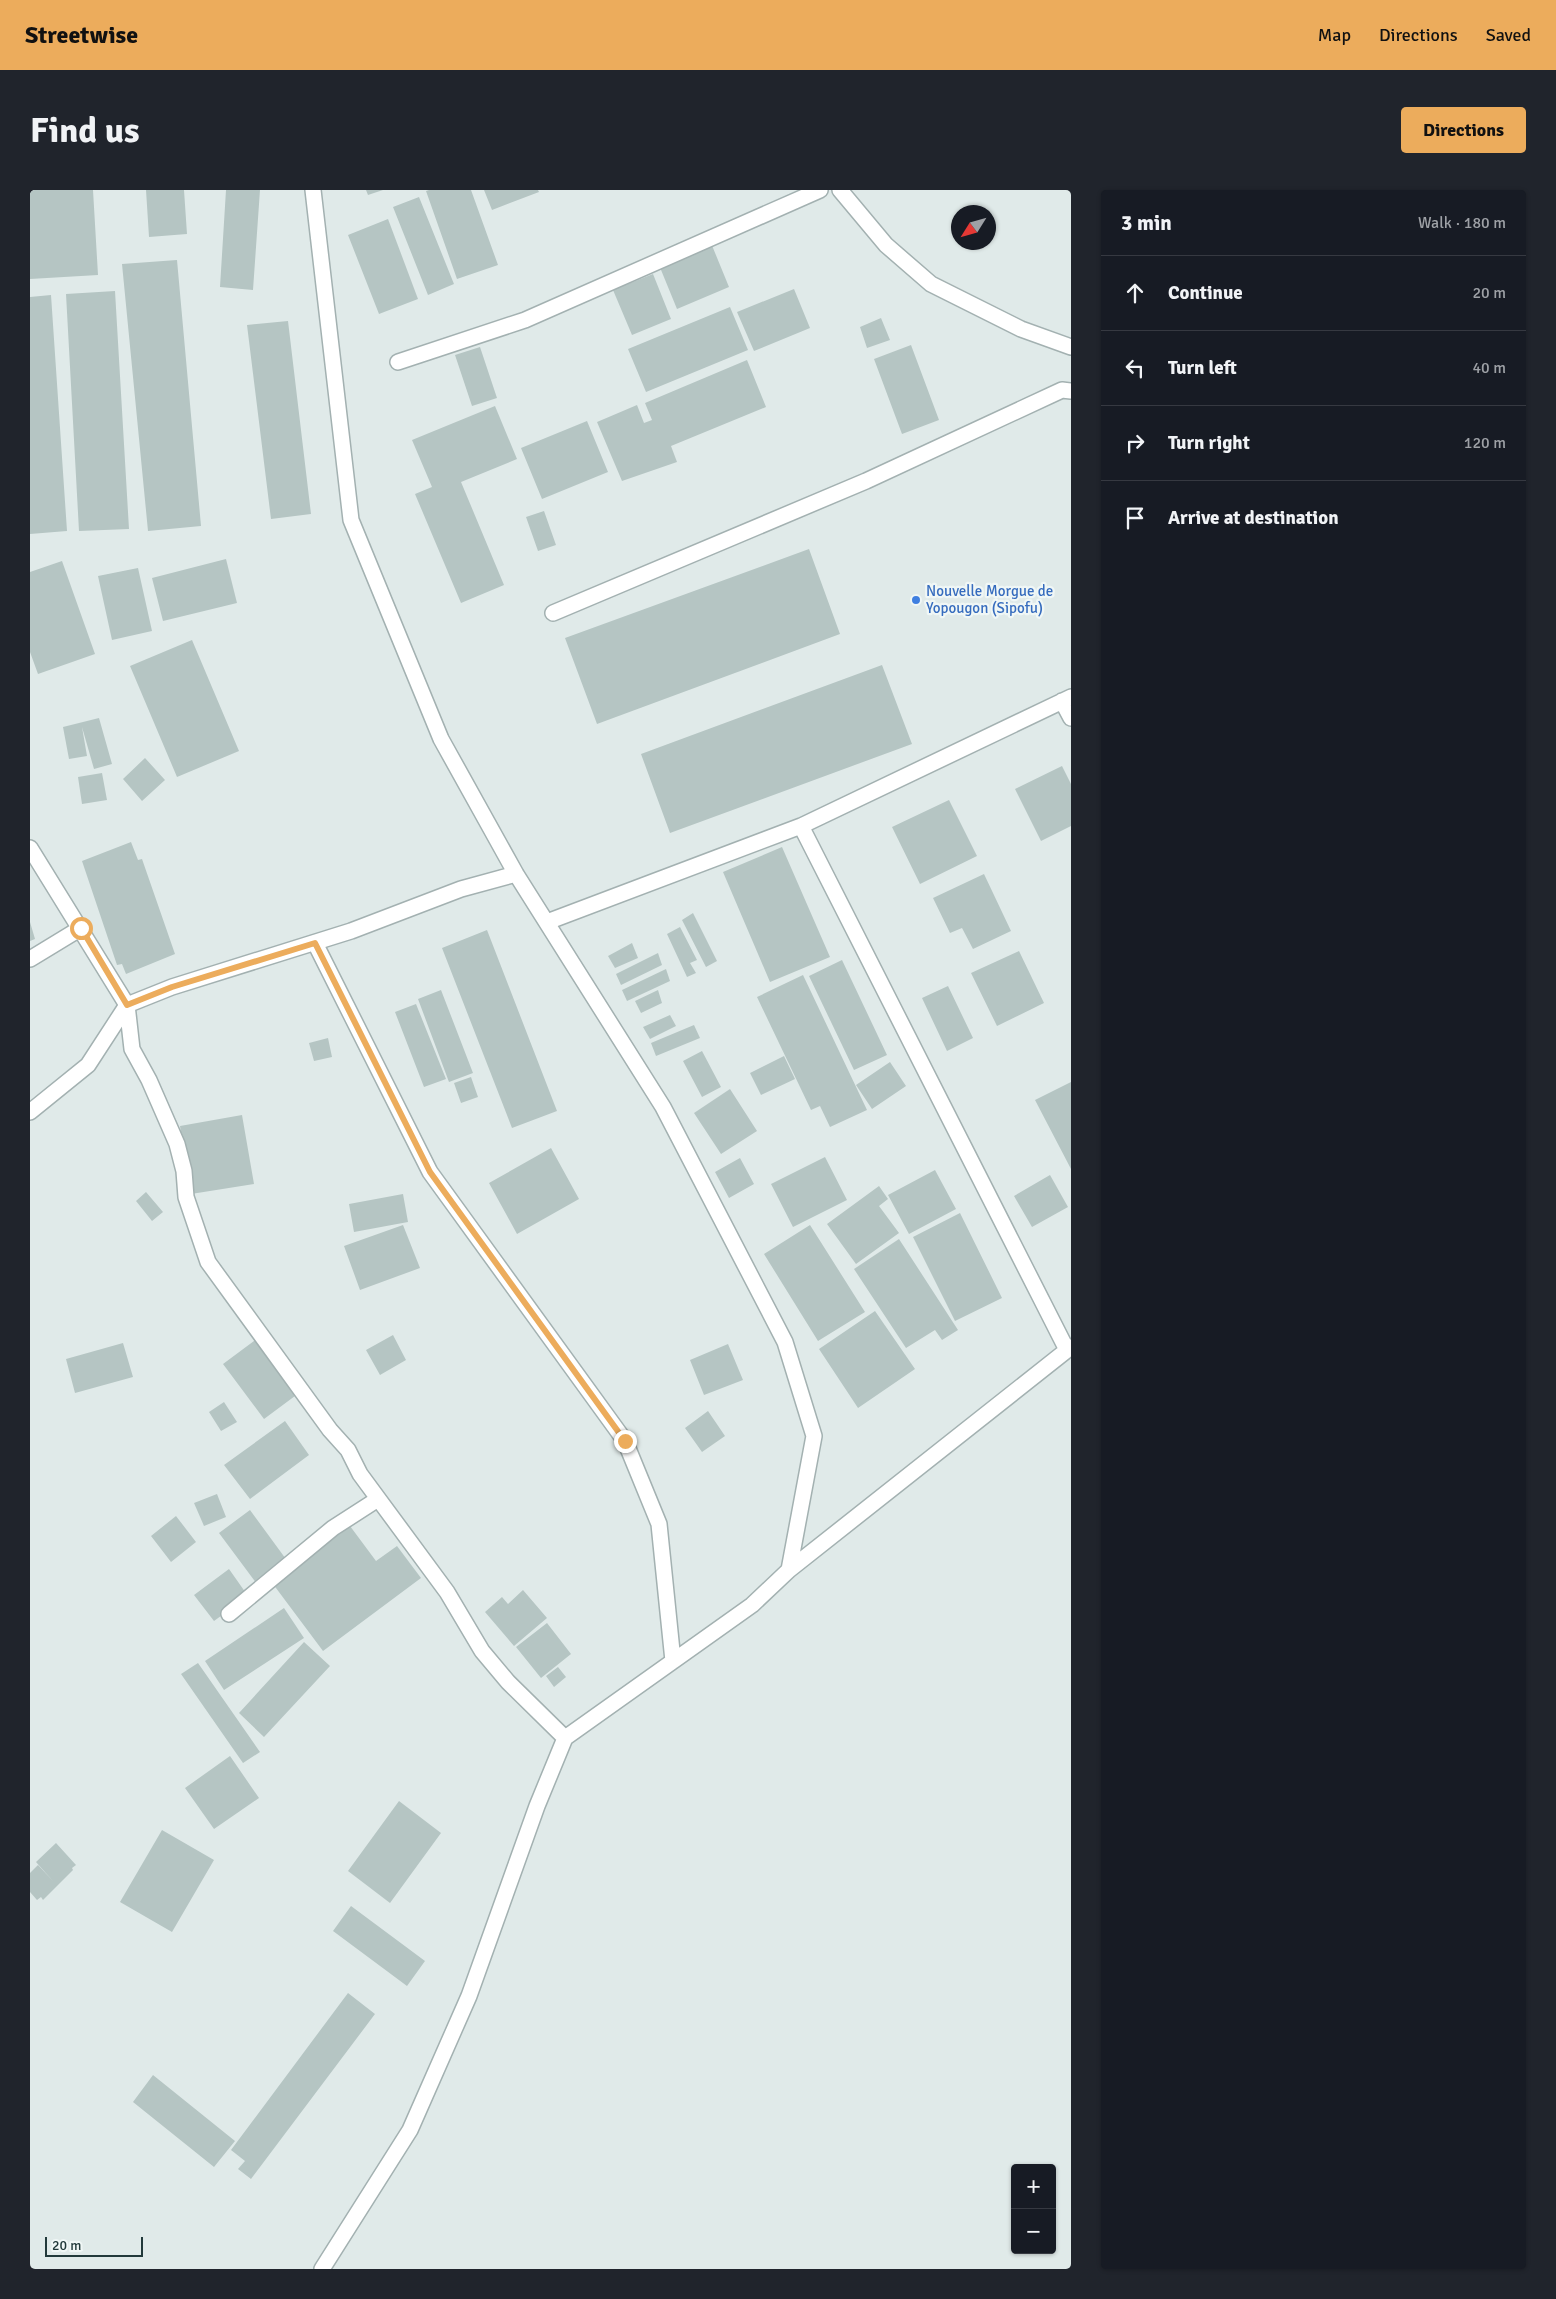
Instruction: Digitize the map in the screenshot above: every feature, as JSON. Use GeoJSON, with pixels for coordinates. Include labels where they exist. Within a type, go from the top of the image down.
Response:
{"type":"FeatureCollection","features":[{"type":"Feature","properties":{"kind":"street"},"geometry":{"type":"LineString","coordinates":[[313,190],[351,520],[441,739],[516,874],[663,1107],[785,1342],[814,1436],[789,1570]]}},
{"type":"Feature","properties":{"kind":"street"},"geometry":{"type":"LineString","coordinates":[[398,362],[525,320],[820,190]]}},
{"type":"Feature","properties":{"kind":"street"},"geometry":{"type":"LineString","coordinates":[[840,190],[886,244],[931,284],[1021,329],[1071,347]]}},
{"type":"Feature","properties":{"kind":"street"},"geometry":{"type":"LineString","coordinates":[[553,612],[866,482],[1062,390],[1071,391]]}},
{"type":"Feature","properties":{"kind":"street"},"geometry":{"type":"LineString","coordinates":[[547,922],[801,826],[1066,699],[1071,718]]}},
{"type":"Feature","properties":{"kind":"street"},"geometry":{"type":"LineString","coordinates":[[322,2269],[410,2130],[469,1996],[537,1806],[565,1738],[752,1605],[789,1570],[1069,1349],[801,826]]}},
{"type":"Feature","properties":{"kind":"street"},"geometry":{"type":"LineString","coordinates":[[30,848],[127,1005],[132,1049],[149,1080],[177,1144],[184,1171],[186,1197],[208,1262],[330,1430],[348,1450],[360,1474],[447,1592],[482,1650],[508,1682],[565,1738]]}},
{"type":"Feature","properties":{"kind":"street"},"geometry":{"type":"LineString","coordinates":[[30,1112],[88,1065],[127,1005],[172,987],[315,943],[461,889],[516,874]]}},
{"type":"Feature","properties":{"kind":"street"},"geometry":{"type":"LineString","coordinates":[[30,959],[81,928]]}},
{"type":"Feature","properties":{"kind":"street"},"geometry":{"type":"LineString","coordinates":[[315,943],[430,1172],[625,1441],[659,1524],[673,1662]]}},
{"type":"Feature","properties":{"kind":"street"},"geometry":{"type":"LineString","coordinates":[[229,1614],[333,1528],[378,1499]]}},
{"type":"Feature","properties":{"kind":"building"},"geometry":{"type":"Polygon","coordinates":[[[30,190],[93,190],[98,275],[30,279],[30,190]]]}},
{"type":"Feature","properties":{"kind":"building"},"geometry":{"type":"Polygon","coordinates":[[[146,190],[184,190],[187,234],[149,237],[146,190]]]}},
{"type":"Feature","properties":{"kind":"building"},"geometry":{"type":"Polygon","coordinates":[[[226,190],[260,190],[253,290],[220,287],[226,190]]]}},
{"type":"Feature","properties":{"kind":"building"},"geometry":{"type":"Polygon","coordinates":[[[366,190],[383,190],[368,195],[366,190]]]}},
{"type":"Feature","properties":{"kind":"building"},"geometry":{"type":"Polygon","coordinates":[[[471,190],[498,265],[457,279],[426,191],[471,190]]]}},
{"type":"Feature","properties":{"kind":"building"},"geometry":{"type":"Polygon","coordinates":[[[484,190],[538,190],[539,192],[492,210],[484,190]]]}},
{"type":"Feature","properties":{"kind":"building"},"geometry":{"type":"Polygon","coordinates":[[[419,197],[454,284],[428,295],[393,207],[419,197]]]}},
{"type":"Feature","properties":{"kind":"building"},"geometry":{"type":"Polygon","coordinates":[[[388,219],[418,299],[379,314],[348,235],[388,219]]]}},
{"type":"Feature","properties":{"kind":"building"},"geometry":{"type":"Polygon","coordinates":[[[711,243],[729,287],[677,309],[659,265],[711,243]]]}},
{"type":"Feature","properties":{"kind":"building"},"geometry":{"type":"Polygon","coordinates":[[[177,260],[201,526],[148,531],[122,264],[177,260]]]}},
{"type":"Feature","properties":{"kind":"building"},"geometry":{"type":"Polygon","coordinates":[[[653,274],[671,319],[632,335],[613,290],[653,274]]]}},
{"type":"Feature","properties":{"kind":"building"},"geometry":{"type":"Polygon","coordinates":[[[794,289],[810,328],[754,351],[737,312],[794,289]]]}},
{"type":"Feature","properties":{"kind":"building"},"geometry":{"type":"Polygon","coordinates":[[[115,291],[129,529],[79,531],[66,294],[115,291]]]}},
{"type":"Feature","properties":{"kind":"building"},"geometry":{"type":"Polygon","coordinates":[[[51,295],[67,531],[30,534],[30,297],[51,295]]]}},
{"type":"Feature","properties":{"kind":"building"},"geometry":{"type":"Polygon","coordinates":[[[730,307],[748,350],[646,392],[628,349],[730,307]]]}},
{"type":"Feature","properties":{"kind":"building"},"geometry":{"type":"Polygon","coordinates":[[[881,318],[890,340],[867,348],[860,327],[881,318]]]}},
{"type":"Feature","properties":{"kind":"building"},"geometry":{"type":"Polygon","coordinates":[[[288,321],[311,514],[271,519],[247,325],[288,321]]]}},
{"type":"Feature","properties":{"kind":"building"},"geometry":{"type":"Polygon","coordinates":[[[911,345],[939,420],[902,434],[874,359],[911,345]]]}},
{"type":"Feature","properties":{"kind":"building"},"geometry":{"type":"Polygon","coordinates":[[[480,347],[497,398],[472,406],[455,355],[480,347]]]}},
{"type":"Feature","properties":{"kind":"building"},"geometry":{"type":"Polygon","coordinates":[[[747,360],[766,407],[671,446],[677,462],[622,481],[597,422],[637,405],[644,423],[652,420],[645,403],[747,360]]]}},
{"type":"Feature","properties":{"kind":"building"},"geometry":{"type":"Polygon","coordinates":[[[495,406],[517,459],[461,482],[504,585],[461,603],[415,494],[432,487],[412,440],[495,406]]]}},
{"type":"Feature","properties":{"kind":"building"},"geometry":{"type":"Polygon","coordinates":[[[587,421],[608,472],[542,499],[521,448],[587,421]]]}},
{"type":"Feature","properties":{"kind":"building"},"geometry":{"type":"Polygon","coordinates":[[[544,511],[556,545],[538,551],[526,517],[544,511]]]}},
{"type":"Feature","properties":{"kind":"building"},"geometry":{"type":"Polygon","coordinates":[[[809,549],[840,634],[597,724],[565,638],[809,549]]]}},
{"type":"Feature","properties":{"kind":"building"},"geometry":{"type":"Polygon","coordinates":[[[226,559],[237,603],[163,621],[152,578],[226,559]]]}},
{"type":"Feature","properties":{"kind":"building"},"geometry":{"type":"Polygon","coordinates":[[[62,561],[95,654],[38,674],[30,652],[30,572],[62,561]]]}},
{"type":"Feature","properties":{"kind":"building"},"geometry":{"type":"Polygon","coordinates":[[[138,568],[152,631],[112,640],[98,576],[138,568]]]}},
{"type":"Feature","properties":{"kind":"building"},"geometry":{"type":"Polygon","coordinates":[[[192,640],[239,751],[177,777],[130,666],[192,640]]]}},
{"type":"Feature","properties":{"kind":"building"},"geometry":{"type":"Polygon","coordinates":[[[882,665],[912,744],[670,833],[641,754],[882,665]]]}},
{"type":"Feature","properties":{"kind":"building"},"geometry":{"type":"Polygon","coordinates":[[[99,718],[112,764],[94,769],[82,727],[87,756],[69,759],[63,727],[99,718]]]}},
{"type":"Feature","properties":{"kind":"building"},"geometry":{"type":"Polygon","coordinates":[[[145,758],[165,780],[142,801],[123,779],[145,758]]]}},
{"type":"Feature","properties":{"kind":"building"},"geometry":{"type":"Polygon","coordinates":[[[1062,766],[1071,784],[1071,826],[1041,841],[1015,789],[1062,766]]]}},
{"type":"Feature","properties":{"kind":"building"},"geometry":{"type":"Polygon","coordinates":[[[102,773],[107,800],[82,804],[78,777],[102,773]]]}},
{"type":"Feature","properties":{"kind":"building"},"geometry":{"type":"Polygon","coordinates":[[[949,800],[977,856],[920,884],[892,827],[949,800]]]}},
{"type":"Feature","properties":{"kind":"building"},"geometry":{"type":"Polygon","coordinates":[[[131,842],[138,860],[142,859],[175,954],[126,974],[122,964],[117,965],[82,861],[131,842]]]}},
{"type":"Feature","properties":{"kind":"building"},"geometry":{"type":"Polygon","coordinates":[[[782,847],[830,957],[770,982],[723,872],[782,847]]]}},
{"type":"Feature","properties":{"kind":"building"},"geometry":{"type":"Polygon","coordinates":[[[984,874],[1011,931],[973,949],[962,928],[950,933],[933,898],[984,874]]]}},
{"type":"Feature","properties":{"kind":"building"},"geometry":{"type":"Polygon","coordinates":[[[693,913],[717,961],[706,967],[682,920],[693,913]]]}},
{"type":"Feature","properties":{"kind":"building"},"geometry":{"type":"Polygon","coordinates":[[[30,922],[35,939],[30,941],[30,922]]]}},
{"type":"Feature","properties":{"kind":"building"},"geometry":{"type":"Polygon","coordinates":[[[680,927],[697,960],[690,963],[696,973],[687,977],[667,934],[680,927]]]}},
{"type":"Feature","properties":{"kind":"building"},"geometry":{"type":"Polygon","coordinates":[[[487,930],[557,1111],[512,1128],[442,948],[487,930]]]}},
{"type":"Feature","properties":{"kind":"building"},"geometry":{"type":"Polygon","coordinates":[[[632,943],[638,958],[615,968],[608,956],[632,943]]]}},
{"type":"Feature","properties":{"kind":"building"},"geometry":{"type":"Polygon","coordinates":[[[1019,951],[1044,1003],[997,1026],[971,973],[1019,951]]]}},
{"type":"Feature","properties":{"kind":"building"},"geometry":{"type":"Polygon","coordinates":[[[658,953],[662,965],[621,985],[616,974],[658,953]]]}},
{"type":"Feature","properties":{"kind":"building"},"geometry":{"type":"Polygon","coordinates":[[[842,960],[887,1055],[854,1070],[809,976],[842,960]]]}},
{"type":"Feature","properties":{"kind":"building"},"geometry":{"type":"Polygon","coordinates":[[[666,969],[670,981],[627,1001],[622,990],[666,969]]]}},
{"type":"Feature","properties":{"kind":"building"},"geometry":{"type":"Polygon","coordinates":[[[803,975],[867,1110],[830,1127],[820,1106],[811,1110],[757,997],[803,975]]]}},
{"type":"Feature","properties":{"kind":"building"},"geometry":{"type":"Polygon","coordinates":[[[948,986],[973,1038],[947,1051],[922,998],[948,986]]]}},
{"type":"Feature","properties":{"kind":"building"},"geometry":{"type":"Polygon","coordinates":[[[441,990],[473,1073],[449,1082],[418,999],[441,990]]]}},
{"type":"Feature","properties":{"kind":"building"},"geometry":{"type":"Polygon","coordinates":[[[658,990],[662,1003],[641,1013],[635,1001],[658,990]]]}},
{"type":"Feature","properties":{"kind":"building"},"geometry":{"type":"Polygon","coordinates":[[[416,1004],[446,1079],[424,1087],[395,1012],[416,1004]]]}},
{"type":"Feature","properties":{"kind":"building"},"geometry":{"type":"Polygon","coordinates":[[[670,1015],[676,1026],[650,1039],[643,1027],[670,1015]]]}},
{"type":"Feature","properties":{"kind":"building"},"geometry":{"type":"Polygon","coordinates":[[[694,1025],[700,1038],[656,1056],[651,1043],[694,1025]]]}},
{"type":"Feature","properties":{"kind":"building"},"geometry":{"type":"Polygon","coordinates":[[[328,1038],[332,1057],[314,1061],[309,1043],[328,1038]]]}},
{"type":"Feature","properties":{"kind":"building"},"geometry":{"type":"Polygon","coordinates":[[[702,1051],[721,1087],[702,1097],[683,1061],[702,1051]]]}},
{"type":"Feature","properties":{"kind":"building"},"geometry":{"type":"Polygon","coordinates":[[[784,1056],[795,1079],[761,1095],[750,1073],[784,1056]]]}},
{"type":"Feature","properties":{"kind":"building"},"geometry":{"type":"Polygon","coordinates":[[[890,1062],[906,1086],[872,1109],[856,1085],[890,1062]]]}},
{"type":"Feature","properties":{"kind":"building"},"geometry":{"type":"Polygon","coordinates":[[[471,1077],[478,1097],[461,1103],[454,1083],[471,1077]]]}},
{"type":"Feature","properties":{"kind":"building"},"geometry":{"type":"Polygon","coordinates":[[[1071,1082],[1071,1169],[1035,1100],[1071,1082]]]}},
{"type":"Feature","properties":{"kind":"building"},"geometry":{"type":"Polygon","coordinates":[[[730,1089],[757,1131],[721,1154],[694,1113],[730,1089]]]}},
{"type":"Feature","properties":{"kind":"building"},"geometry":{"type":"Polygon","coordinates":[[[242,1115],[254,1184],[191,1194],[180,1126],[242,1115]]]}},
{"type":"Feature","properties":{"kind":"building"},"geometry":{"type":"Polygon","coordinates":[[[551,1148],[579,1199],[517,1234],[489,1183],[551,1148]]]}},
{"type":"Feature","properties":{"kind":"building"},"geometry":{"type":"Polygon","coordinates":[[[825,1157],[847,1200],[793,1227],[771,1184],[825,1157]]]}},
{"type":"Feature","properties":{"kind":"building"},"geometry":{"type":"Polygon","coordinates":[[[740,1158],[754,1184],[729,1198],[715,1172],[740,1158]]]}},
{"type":"Feature","properties":{"kind":"building"},"geometry":{"type":"Polygon","coordinates":[[[935,1170],[956,1209],[909,1234],[888,1195],[935,1170]]]}},
{"type":"Feature","properties":{"kind":"building"},"geometry":{"type":"Polygon","coordinates":[[[1050,1175],[1068,1207],[1032,1227],[1014,1196],[1050,1175]]]}},
{"type":"Feature","properties":{"kind":"building"},"geometry":{"type":"Polygon","coordinates":[[[879,1186],[888,1199],[879,1206],[899,1233],[856,1264],[827,1224],[879,1186]]]}},
{"type":"Feature","properties":{"kind":"building"},"geometry":{"type":"Polygon","coordinates":[[[146,1192],[163,1212],[152,1221],[136,1201],[146,1192]]]}},
{"type":"Feature","properties":{"kind":"building"},"geometry":{"type":"Polygon","coordinates":[[[403,1194],[408,1222],[354,1232],[349,1204],[403,1194]]]}},
{"type":"Feature","properties":{"kind":"building"},"geometry":{"type":"Polygon","coordinates":[[[960,1213],[1002,1298],[955,1321],[913,1237],[960,1213]]]}},
{"type":"Feature","properties":{"kind":"building"},"geometry":{"type":"Polygon","coordinates":[[[403,1225],[420,1268],[360,1290],[344,1246],[403,1225]]]}},
{"type":"Feature","properties":{"kind":"building"},"geometry":{"type":"Polygon","coordinates":[[[810,1225],[865,1312],[818,1341],[764,1254],[810,1225]]]}},
{"type":"Feature","properties":{"kind":"building"},"geometry":{"type":"Polygon","coordinates":[[[899,1239],[958,1330],[942,1340],[935,1330],[906,1348],[854,1269],[899,1239]]]}},
{"type":"Feature","properties":{"kind":"building"},"geometry":{"type":"Polygon","coordinates":[[[875,1311],[915,1369],[858,1408],[819,1349],[875,1311]]]}},
{"type":"Feature","properties":{"kind":"building"},"geometry":{"type":"Polygon","coordinates":[[[393,1335],[406,1360],[380,1375],[366,1350],[393,1335]]]}},
{"type":"Feature","properties":{"kind":"building"},"geometry":{"type":"Polygon","coordinates":[[[258,1338],[299,1393],[264,1419],[223,1364],[258,1338]]]}},
{"type":"Feature","properties":{"kind":"building"},"geometry":{"type":"Polygon","coordinates":[[[123,1343],[133,1377],[75,1393],[66,1359],[123,1343]]]}},
{"type":"Feature","properties":{"kind":"building"},"geometry":{"type":"Polygon","coordinates":[[[728,1344],[743,1380],[704,1395],[690,1360],[728,1344]]]}},
{"type":"Feature","properties":{"kind":"building"},"geometry":{"type":"Polygon","coordinates":[[[224,1402],[237,1422],[221,1431],[209,1412],[224,1402]]]}},
{"type":"Feature","properties":{"kind":"building"},"geometry":{"type":"Polygon","coordinates":[[[708,1411],[725,1436],[702,1452],[685,1428],[708,1411]]]}},
{"type":"Feature","properties":{"kind":"building"},"geometry":{"type":"Polygon","coordinates":[[[285,1421],[309,1455],[250,1499],[224,1465],[285,1421]]]}},
{"type":"Feature","properties":{"kind":"building"},"geometry":{"type":"Polygon","coordinates":[[[217,1494],[226,1517],[204,1526],[194,1503],[217,1494]]]}},
{"type":"Feature","properties":{"kind":"building"},"geometry":{"type":"Polygon","coordinates":[[[250,1510],[291,1566],[260,1588],[219,1533],[250,1510]]]}},
{"type":"Feature","properties":{"kind":"building"},"geometry":{"type":"Polygon","coordinates":[[[176,1516],[196,1542],[171,1562],[151,1536],[176,1516]]]}},
{"type":"Feature","properties":{"kind":"building"},"geometry":{"type":"Polygon","coordinates":[[[350,1526],[376,1561],[397,1546],[421,1578],[323,1651],[273,1584],[350,1526]]]}},
{"type":"Feature","properties":{"kind":"building"},"geometry":{"type":"Polygon","coordinates":[[[229,1569],[248,1596],[214,1621],[194,1595],[229,1569]]]}},
{"type":"Feature","properties":{"kind":"building"},"geometry":{"type":"Polygon","coordinates":[[[523,1590],[547,1618],[514,1646],[485,1612],[502,1597],[508,1604],[523,1590]]]}},
{"type":"Feature","properties":{"kind":"building"},"geometry":{"type":"Polygon","coordinates":[[[284,1608],[304,1638],[224,1690],[205,1661],[284,1608]]]}},
{"type":"Feature","properties":{"kind":"building"},"geometry":{"type":"Polygon","coordinates":[[[547,1623],[571,1654],[541,1678],[516,1647],[547,1623]]]}},
{"type":"Feature","properties":{"kind":"building"},"geometry":{"type":"Polygon","coordinates":[[[304,1642],[330,1666],[264,1737],[239,1713],[304,1642]]]}},
{"type":"Feature","properties":{"kind":"building"},"geometry":{"type":"Polygon","coordinates":[[[198,1663],[260,1752],[243,1763],[181,1674],[198,1663]]]}},
{"type":"Feature","properties":{"kind":"building"},"geometry":{"type":"Polygon","coordinates":[[[558,1667],[566,1677],[554,1687],[546,1676],[558,1667]]]}},
{"type":"Feature","properties":{"kind":"building"},"geometry":{"type":"Polygon","coordinates":[[[230,1756],[259,1798],[214,1829],[185,1788],[230,1756]]]}},
{"type":"Feature","properties":{"kind":"building"},"geometry":{"type":"Polygon","coordinates":[[[399,1801],[441,1833],[390,1903],[348,1871],[399,1801]]]}},
{"type":"Feature","properties":{"kind":"building"},"geometry":{"type":"Polygon","coordinates":[[[162,1830],[214,1860],[172,1932],[120,1902],[162,1830]]]}},
{"type":"Feature","properties":{"kind":"building"},"geometry":{"type":"Polygon","coordinates":[[[56,1843],[76,1865],[43,1900],[41,1897],[37,1900],[30,1892],[30,1873],[38,1865],[53,1881],[36,1862],[56,1843]]]}},
{"type":"Feature","properties":{"kind":"building"},"geometry":{"type":"Polygon","coordinates":[[[351,1906],[425,1961],[407,1986],[333,1931],[351,1906]]]}},
{"type":"Feature","properties":{"kind":"building"},"geometry":{"type":"Polygon","coordinates":[[[348,1993],[375,2014],[251,2179],[238,2169],[245,2161],[231,2150],[348,1993]]]}},
{"type":"Feature","properties":{"kind":"building"},"geometry":{"type":"Polygon","coordinates":[[[153,2075],[235,2141],[214,2167],[133,2102],[153,2075]]]}},
{"type":"Feature","properties":{"kind":"place","name":"Nouvelle Morgue de Yopougon (Sipofu)"},"geometry":{"type":"Point","coordinates":[916,600]}},
{"type":"Feature","properties":{"kind":"route"},"geometry":{"type":"LineString","coordinates":[[81,928],[127,1005],[172,987],[315,943],[430,1172],[625,1441]]}}]}
